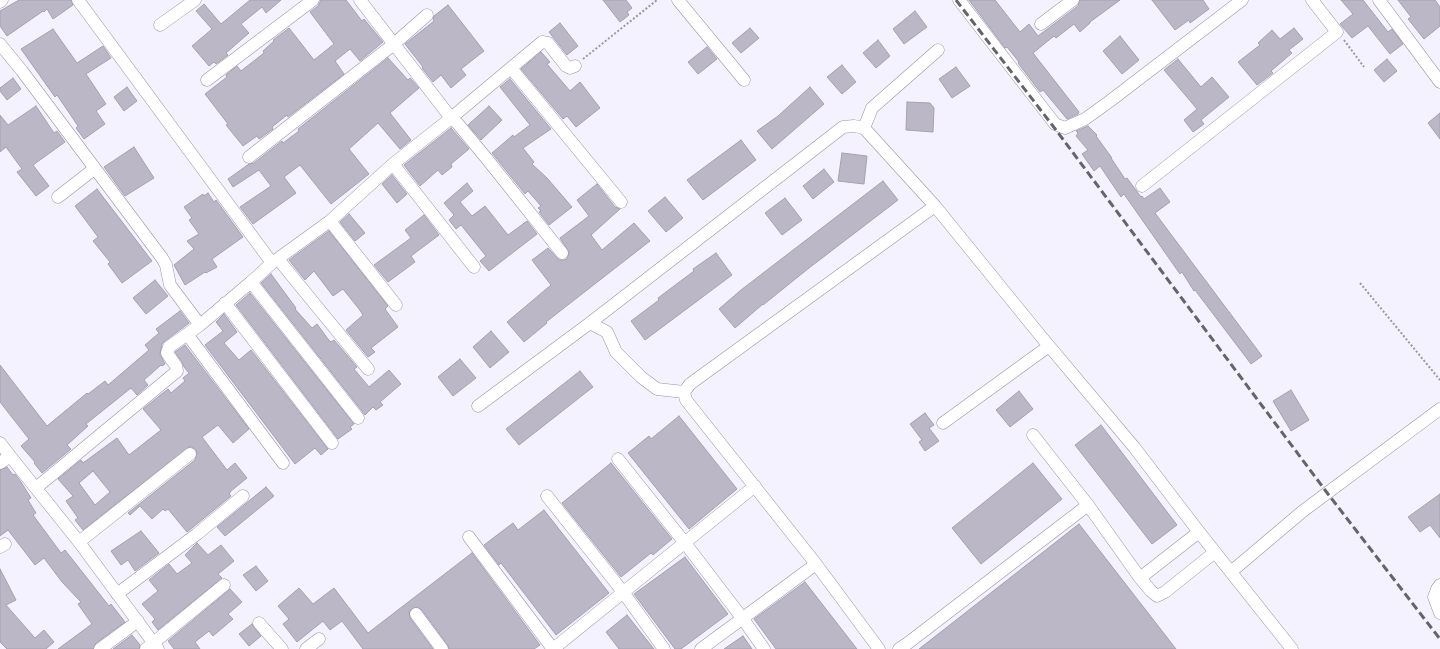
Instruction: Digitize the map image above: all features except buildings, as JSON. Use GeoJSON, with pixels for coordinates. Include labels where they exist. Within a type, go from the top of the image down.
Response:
{"type":"FeatureCollection","features":[{"type":"Feature","properties":{"kind":"street"},"geometry":{"type":"LineString","coordinates":[[78,0],[275,261],[368,369]]}},
{"type":"Feature","properties":{"kind":"street"},"geometry":{"type":"LineString","coordinates":[[160,25],[195,0]]}},
{"type":"Feature","properties":{"kind":"street"},"geometry":{"type":"LineString","coordinates":[[207,80],[313,0]]}},
{"type":"Feature","properties":{"kind":"street"},"geometry":{"type":"LineString","coordinates":[[360,0],[451,118],[458,124],[487,159],[562,253]]}},
{"type":"Feature","properties":{"kind":"street"},"geometry":{"type":"LineString","coordinates":[[678,0],[744,80]]}},
{"type":"Feature","properties":{"kind":"street"},"geometry":{"type":"LineString","coordinates":[[959,0],[1055,124],[1066,128],[1085,119],[1110,101],[1242,0]]}},
{"type":"Feature","properties":{"kind":"street"},"geometry":{"type":"LineString","coordinates":[[1041,24],[1073,0]]}},
{"type":"Feature","properties":{"kind":"street"},"geometry":{"type":"LineString","coordinates":[[1142,186],[1337,32],[1312,0]]}},
{"type":"Feature","properties":{"kind":"street"},"geometry":{"type":"LineString","coordinates":[[1379,0],[1440,82]]}},
{"type":"Feature","properties":{"kind":"street"},"geometry":{"type":"LineString","coordinates":[[249,157],[394,44],[427,15]]}},
{"type":"Feature","properties":{"kind":"street"},"geometry":{"type":"LineString","coordinates":[[36,488],[177,371],[176,366],[167,353],[169,347],[200,325],[275,261],[330,221],[392,164],[451,118],[542,42],[548,43],[551,46],[566,66],[570,68],[575,66]]}},
{"type":"Feature","properties":{"kind":"street"},"geometry":{"type":"LineString","coordinates":[[0,44],[22,71],[162,258],[166,265],[170,285],[200,325]]}},
{"type":"Feature","properties":{"kind":"street"},"geometry":{"type":"LineString","coordinates":[[864,128],[872,108],[938,50]]}},
{"type":"Feature","properties":{"kind":"street"},"geometry":{"type":"LineString","coordinates":[[511,68],[621,202]]}},
{"type":"Feature","properties":{"kind":"street"},"geometry":{"type":"LineString","coordinates":[[478,406],[590,323],[844,127],[854,126],[864,128],[935,206],[1049,346],[1134,446],[1199,532],[1292,649]]}},
{"type":"Feature","properties":{"kind":"street"},"geometry":{"type":"LineString","coordinates":[[392,164],[474,267]]}},
{"type":"Feature","properties":{"kind":"street"},"geometry":{"type":"LineString","coordinates":[[58,197],[94,169]]}},
{"type":"Feature","properties":{"kind":"street"},"geometry":{"type":"LineString","coordinates":[[684,392],[690,384],[935,206]]}},
{"type":"Feature","properties":{"kind":"street"},"geometry":{"type":"LineString","coordinates":[[330,221],[396,305]]}},
{"type":"Feature","properties":{"kind":"street"},"geometry":{"type":"LineString","coordinates":[[251,282],[358,418]]}},
{"type":"Feature","properties":{"kind":"street"},"geometry":{"type":"LineString","coordinates":[[225,303],[332,443]]}},
{"type":"Feature","properties":{"kind":"street"},"geometry":{"type":"LineString","coordinates":[[608,309],[607,332],[616,352],[640,376],[657,389],[684,392]]}},
{"type":"Feature","properties":{"kind":"street"},"geometry":{"type":"LineString","coordinates":[[590,323],[607,332]]}},
{"type":"Feature","properties":{"kind":"street"},"geometry":{"type":"LineString","coordinates":[[186,334],[283,463]]}},
{"type":"Feature","properties":{"kind":"street"},"geometry":{"type":"LineString","coordinates":[[942,423],[1049,346]]}},
{"type":"Feature","properties":{"kind":"street"},"geometry":{"type":"LineString","coordinates":[[684,392],[686,400],[816,564],[879,649]]}},
{"type":"Feature","properties":{"kind":"street"},"geometry":{"type":"LineString","coordinates":[[1232,572],[1303,511],[1440,409]]}},
{"type":"Feature","properties":{"kind":"street"},"geometry":{"type":"LineString","coordinates":[[1033,435],[1088,506],[1140,578],[1156,596],[1215,552]]}},
{"type":"Feature","properties":{"kind":"street"},"geometry":{"type":"LineString","coordinates":[[0,443],[5,460],[36,488],[79,542],[138,621],[152,647],[224,585]]}},
{"type":"Feature","properties":{"kind":"street"},"geometry":{"type":"LineString","coordinates":[[79,542],[190,454]]}},
{"type":"Feature","properties":{"kind":"street"},"geometry":{"type":"LineString","coordinates":[[618,459],[685,543],[764,649]]}},
{"type":"Feature","properties":{"kind":"street"},"geometry":{"type":"LineString","coordinates":[[468,537],[553,649],[755,486]]}},
{"type":"Feature","properties":{"kind":"street"},"geometry":{"type":"LineString","coordinates":[[117,594],[197,534],[243,496]]}},
{"type":"Feature","properties":{"kind":"street"},"geometry":{"type":"LineString","coordinates":[[547,496],[623,592],[664,649]]}},
{"type":"Feature","properties":{"kind":"street"},"geometry":{"type":"LineString","coordinates":[[899,649],[908,644],[1088,506]]}},
{"type":"Feature","properties":{"kind":"street"},"geometry":{"type":"LineString","coordinates":[[1140,578],[1199,532]]}},
{"type":"Feature","properties":{"kind":"street"},"geometry":{"type":"LineString","coordinates":[[701,649],[816,564]]}},
{"type":"Feature","properties":{"kind":"street"},"geometry":{"type":"LineString","coordinates":[[1440,586],[1437,589],[1434,598],[1440,613]]}},
{"type":"Feature","properties":{"kind":"street"},"geometry":{"type":"LineString","coordinates":[[416,614],[442,649]]}},
{"type":"Feature","properties":{"kind":"street"},"geometry":{"type":"LineString","coordinates":[[100,649],[138,621]]}},
{"type":"Feature","properties":{"kind":"street"},"geometry":{"type":"LineString","coordinates":[[259,623],[282,649]]}},
{"type":"Feature","properties":{"kind":"street"},"geometry":{"type":"LineString","coordinates":[[306,649],[319,639]]}},
{"type":"Feature","properties":{"kind":"path"},"geometry":{"type":"LineString","coordinates":[[575,66],[657,0]]}},
{"type":"Feature","properties":{"kind":"path"},"geometry":{"type":"LineString","coordinates":[[1337,32],[1364,67]]}},
{"type":"Feature","properties":{"kind":"path"},"geometry":{"type":"LineString","coordinates":[[1360,283],[1440,380]]}},
{"type":"Feature","properties":{"kind":"railway"},"geometry":{"type":"LineString","coordinates":[[956,0],[1056,130],[1328,494],[1440,639]]}}]}
